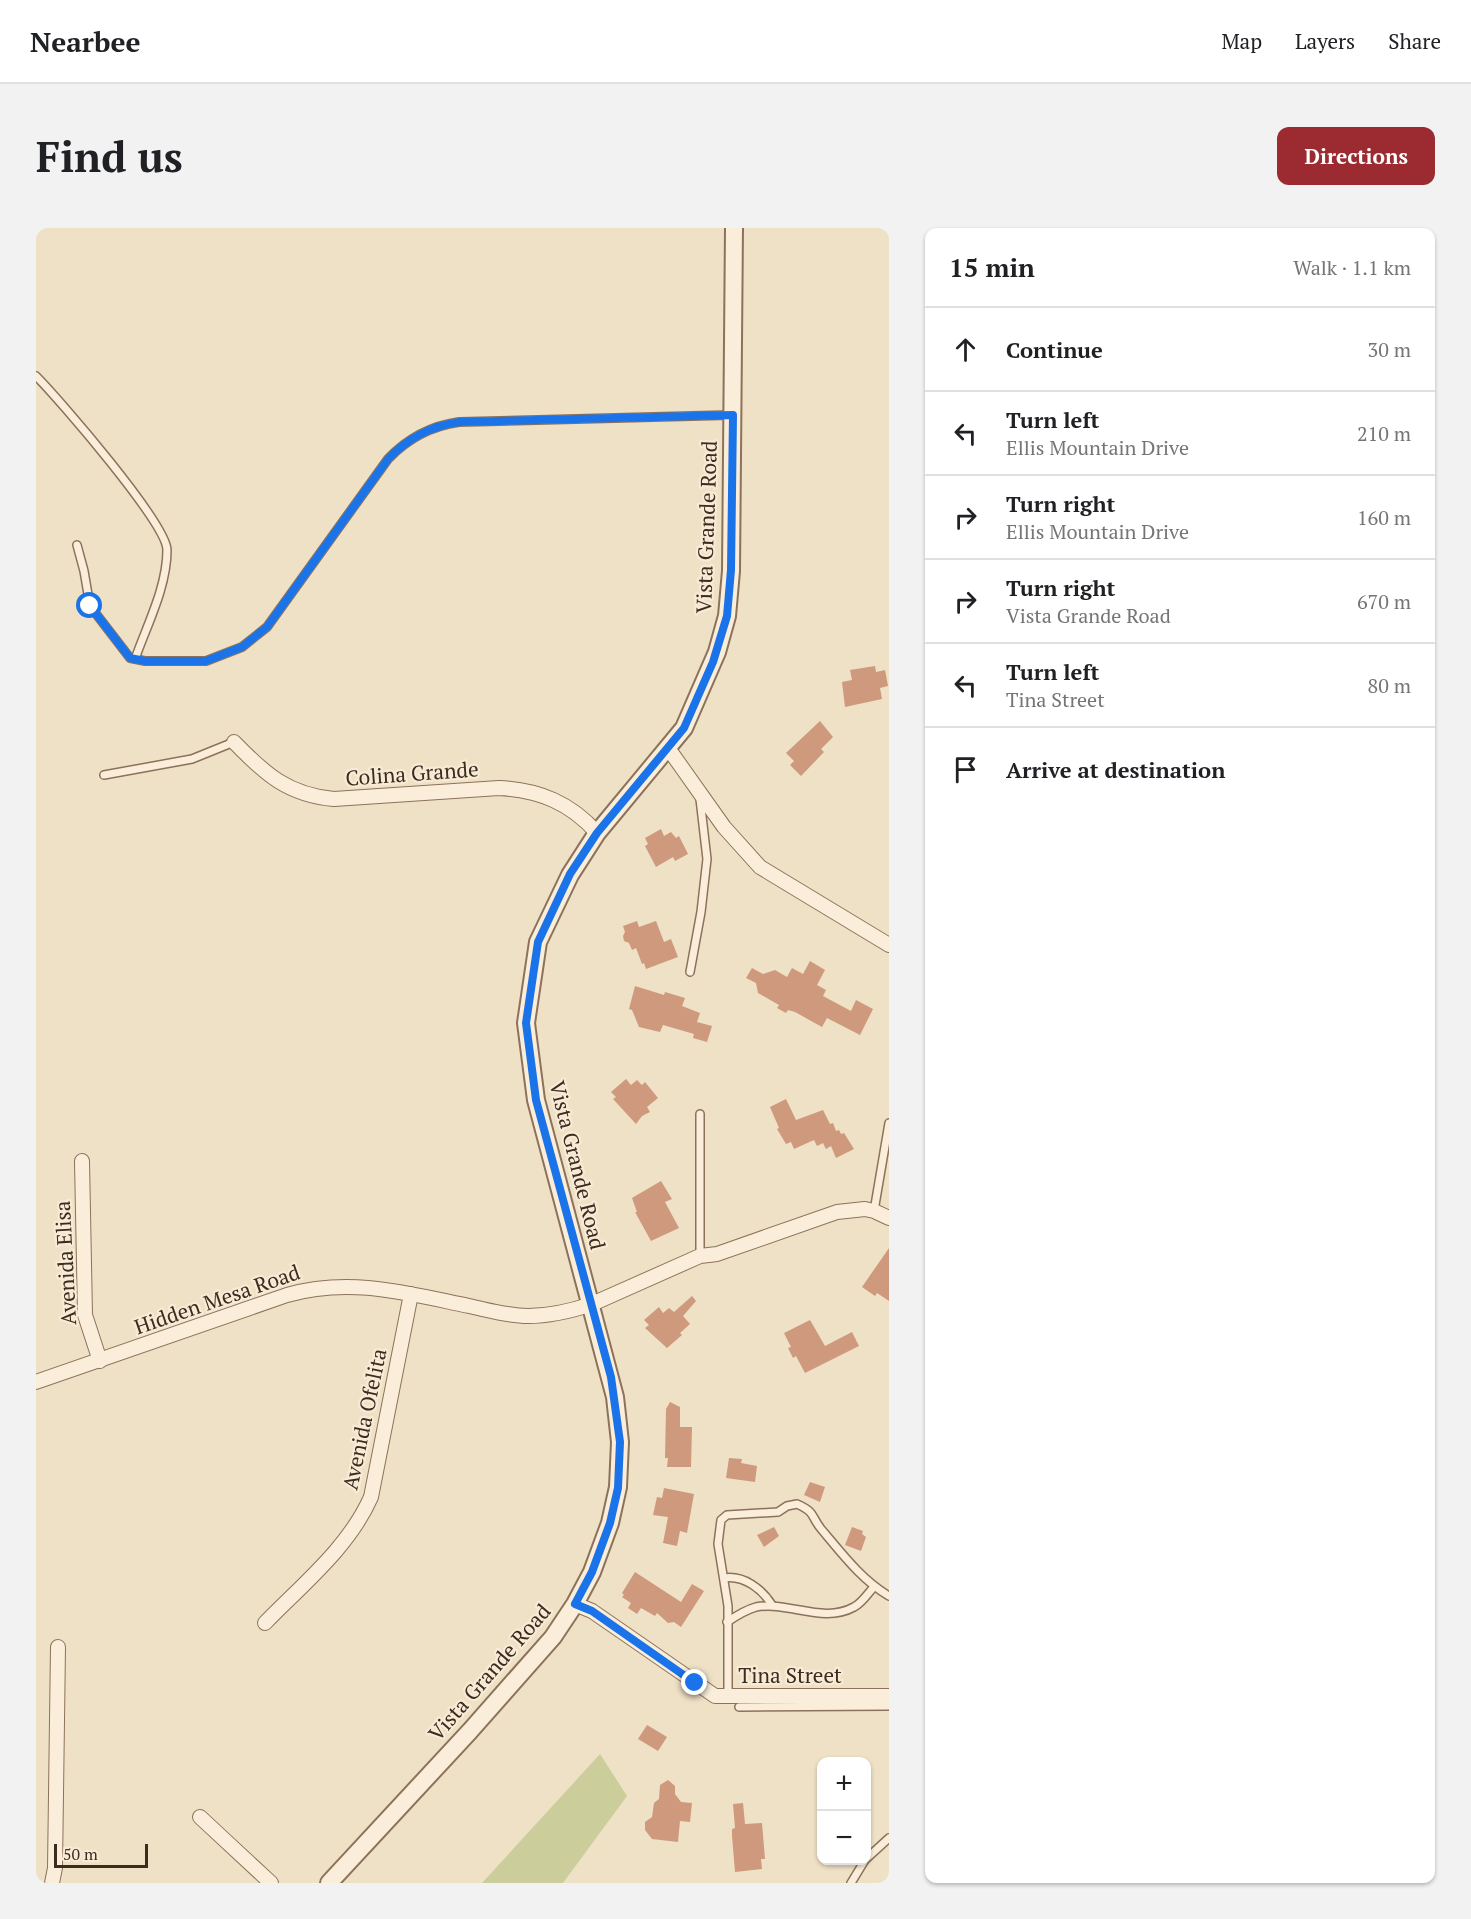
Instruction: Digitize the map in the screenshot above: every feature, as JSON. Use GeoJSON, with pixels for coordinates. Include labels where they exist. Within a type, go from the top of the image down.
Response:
{"type":"FeatureCollection","features":[{"type":"Feature","properties":{"kind":"street","name":"Vista Grande Road"},"geometry":{"type":"LineString","coordinates":[[329,1883],[553,1638],[592,1572],[607,1533],[618,1488],[620,1442],[615,1397],[536,1100],[526,1023],[538,942],[570,874],[597,833],[684,728],[713,662],[727,616],[731,570],[734,228]]}},
{"type":"Feature","properties":{"kind":"street","name":"Colina Grande"},"geometry":{"type":"LineString","coordinates":[[234,742],[267,774],[289,788],[312,796],[334,799],[515,788],[559,801],[580,815],[597,833]]}},
{"type":"Feature","properties":{"kind":"street"},"geometry":{"type":"LineString","coordinates":[[668,748],[727,831],[760,867],[889,945]]}},
{"type":"Feature","properties":{"kind":"street","name":"Avenida Elisa"},"geometry":{"type":"LineString","coordinates":[[82,1161],[85,1315],[100,1361]]}},
{"type":"Feature","properties":{"kind":"street","name":"Hidden Mesa Road"},"geometry":{"type":"LineString","coordinates":[[36,1382],[313,1288],[353,1286],[411,1294],[510,1315],[562,1313],[591,1304],[700,1256],[717,1254],[837,1212],[855,1209],[874,1211]]}},
{"type":"Feature","properties":{"kind":"street"},"geometry":{"type":"LineString","coordinates":[[874,1211],[889,1218]]}},
{"type":"Feature","properties":{"kind":"street","name":"Avenida Ofelita"},"geometry":{"type":"LineString","coordinates":[[265,1623],[345,1540],[368,1504],[411,1294]]}},
{"type":"Feature","properties":{"kind":"street","name":"Tina Street"},"geometry":{"type":"LineString","coordinates":[[575,1604],[592,1611],[715,1696],[889,1696]]}},
{"type":"Feature","properties":{"kind":"street"},"geometry":{"type":"LineString","coordinates":[[52,1883],[55,1868],[58,1647]]}},
{"type":"Feature","properties":{"kind":"street"},"geometry":{"type":"LineString","coordinates":[[200,1817],[271,1883]]}},
{"type":"Feature","properties":{"kind":"lane"},"geometry":{"type":"LineString","coordinates":[[36,376],[51,391],[127,485],[156,523],[167,547],[165,573],[132,659]]}},
{"type":"Feature","properties":{"kind":"lane"},"geometry":{"type":"LineString","coordinates":[[77,545],[90,606],[132,659],[206,661],[242,647],[267,627],[388,459],[406,442],[427,429],[459,422],[733,415]]}},
{"type":"Feature","properties":{"kind":"lane"},"geometry":{"type":"LineString","coordinates":[[104,775],[192,759],[234,742]]}},
{"type":"Feature","properties":{"kind":"lane"},"geometry":{"type":"LineString","coordinates":[[690,972],[701,912],[707,859],[699,793]]}},
{"type":"Feature","properties":{"kind":"lane"},"geometry":{"type":"LineString","coordinates":[[700,1114],[700,1256]]}},
{"type":"Feature","properties":{"kind":"lane"},"geometry":{"type":"LineString","coordinates":[[874,1211],[889,1122]]}},
{"type":"Feature","properties":{"kind":"lane"},"geometry":{"type":"LineString","coordinates":[[728,1696],[728,1606],[718,1544],[721,1520],[727,1515],[778,1512],[787,1506],[797,1504],[810,1510],[820,1527],[850,1564],[874,1587],[889,1596]]}},
{"type":"Feature","properties":{"kind":"lane"},"geometry":{"type":"LineString","coordinates":[[724,1578],[732,1577],[756,1587],[766,1595],[772,1605]]}},
{"type":"Feature","properties":{"kind":"lane"},"geometry":{"type":"LineString","coordinates":[[727,1622],[755,1607],[772,1605],[822,1614],[845,1611],[856,1606],[874,1587]]}},
{"type":"Feature","properties":{"kind":"lane"},"geometry":{"type":"LineString","coordinates":[[739,1707],[889,1706]]}},
{"type":"Feature","properties":{"kind":"lane"},"geometry":{"type":"LineString","coordinates":[[871,1854],[889,1838]]}},
{"type":"Feature","properties":{"kind":"lane"},"geometry":{"type":"LineString","coordinates":[[851,1883],[862,1865]]}},
{"type":"Feature","properties":{"kind":"green space"},"geometry":{"type":"Polygon","coordinates":[[[600,1754],[627,1796],[563,1883],[482,1883],[600,1754]]]}},
{"type":"Feature","properties":{"kind":"building"},"geometry":{"type":"Polygon","coordinates":[[[875,666],[876,672],[885,670],[888,686],[880,688],[882,699],[845,707],[842,682],[852,680],[850,670],[875,666]]]}},
{"type":"Feature","properties":{"kind":"building"},"geometry":{"type":"Polygon","coordinates":[[[820,721],[833,737],[821,749],[824,752],[801,776],[790,765],[794,761],[786,753],[820,721]]]}},
{"type":"Feature","properties":{"kind":"building"},"geometry":{"type":"Polygon","coordinates":[[[661,829],[664,836],[671,832],[676,838],[679,836],[688,854],[675,861],[673,857],[656,867],[645,846],[648,844],[645,838],[661,829]]]}},
{"type":"Feature","properties":{"kind":"building"},"geometry":{"type":"Polygon","coordinates":[[[637,921],[639,927],[656,921],[664,942],[671,939],[678,957],[646,969],[636,948],[632,950],[629,943],[624,941],[623,936],[625,932],[623,926],[637,921]]]}},
{"type":"Feature","properties":{"kind":"building"},"geometry":{"type":"Polygon","coordinates":[[[810,961],[825,970],[817,985],[826,990],[823,996],[851,1011],[856,1000],[873,1009],[860,1035],[827,1018],[822,1027],[795,1012],[788,1010],[786,1013],[777,1008],[779,1005],[758,993],[756,983],[746,978],[752,968],[763,974],[775,970],[787,977],[792,968],[803,974],[810,961]]]}},
{"type":"Feature","properties":{"kind":"building"},"geometry":{"type":"Polygon","coordinates":[[[635,986],[664,995],[665,992],[685,998],[682,1006],[700,1013],[697,1022],[712,1026],[707,1042],[693,1038],[694,1034],[663,1025],[660,1032],[639,1027],[632,1010],[629,1009],[635,986]]]}},
{"type":"Feature","properties":{"kind":"building"},"geometry":{"type":"Polygon","coordinates":[[[626,1079],[631,1085],[637,1080],[642,1085],[645,1082],[658,1098],[647,1107],[650,1112],[642,1116],[636,1124],[613,1099],[616,1097],[611,1092],[626,1079]]]}},
{"type":"Feature","properties":{"kind":"building"},"geometry":{"type":"Polygon","coordinates":[[[786,1099],[796,1120],[823,1110],[830,1124],[833,1123],[836,1131],[844,1133],[854,1149],[836,1158],[831,1146],[826,1149],[823,1143],[817,1146],[814,1140],[794,1149],[791,1142],[786,1144],[777,1129],[779,1128],[770,1107],[786,1099]]]}},
{"type":"Feature","properties":{"kind":"building"},"geometry":{"type":"Polygon","coordinates":[[[661,1181],[672,1199],[665,1202],[679,1228],[651,1241],[635,1212],[637,1212],[632,1198],[661,1181]]]}},
{"type":"Feature","properties":{"kind":"building"},"geometry":{"type":"Polygon","coordinates":[[[889,1248],[889,1301],[877,1293],[875,1296],[862,1287],[889,1248]]]}},
{"type":"Feature","properties":{"kind":"building"},"geometry":{"type":"Polygon","coordinates":[[[692,1296],[696,1301],[683,1316],[690,1324],[680,1333],[682,1335],[667,1348],[645,1328],[649,1325],[644,1320],[659,1307],[663,1313],[669,1308],[674,1312],[692,1296]]]}},
{"type":"Feature","properties":{"kind":"building"},"geometry":{"type":"Polygon","coordinates":[[[810,1320],[825,1346],[852,1332],[859,1346],[805,1373],[796,1356],[793,1358],[788,1348],[791,1347],[784,1333],[810,1320]]]}},
{"type":"Feature","properties":{"kind":"building"},"geometry":{"type":"Polygon","coordinates":[[[670,1402],[680,1407],[680,1427],[692,1427],[691,1467],[667,1467],[668,1458],[665,1458],[666,1409],[670,1402]]]}},
{"type":"Feature","properties":{"kind":"building"},"geometry":{"type":"Polygon","coordinates":[[[729,1458],[742,1459],[741,1463],[757,1466],[755,1482],[726,1478],[729,1458]]]}},
{"type":"Feature","properties":{"kind":"building"},"geometry":{"type":"Polygon","coordinates":[[[810,1482],[825,1487],[820,1502],[804,1495],[810,1482]]]}},
{"type":"Feature","properties":{"kind":"building"},"geometry":{"type":"Polygon","coordinates":[[[664,1488],[694,1494],[687,1533],[680,1531],[677,1546],[663,1543],[668,1517],[653,1515],[657,1497],[662,1498],[664,1488]]]}},
{"type":"Feature","properties":{"kind":"building"},"geometry":{"type":"Polygon","coordinates":[[[774,1527],[779,1536],[764,1547],[757,1535],[774,1527]]]}},
{"type":"Feature","properties":{"kind":"building"},"geometry":{"type":"Polygon","coordinates":[[[852,1527],[863,1531],[862,1534],[866,1537],[861,1551],[845,1545],[852,1527]]]}},
{"type":"Feature","properties":{"kind":"building"},"geometry":{"type":"Polygon","coordinates":[[[635,1572],[681,1602],[692,1584],[704,1591],[681,1627],[674,1622],[668,1623],[657,1613],[655,1616],[641,1608],[637,1614],[628,1608],[631,1603],[622,1597],[624,1595],[622,1593],[635,1572]]]}},
{"type":"Feature","properties":{"kind":"building"},"geometry":{"type":"Polygon","coordinates":[[[647,1725],[667,1737],[658,1751],[638,1739],[647,1725]]]}},
{"type":"Feature","properties":{"kind":"building"},"geometry":{"type":"Polygon","coordinates":[[[668,1780],[675,1786],[675,1794],[681,1802],[692,1803],[690,1822],[680,1821],[678,1842],[652,1839],[645,1830],[645,1822],[652,1817],[654,1803],[659,1799],[660,1785],[668,1780]]]}},
{"type":"Feature","properties":{"kind":"building"},"geometry":{"type":"Polygon","coordinates":[[[743,1803],[745,1824],[762,1823],[765,1859],[761,1859],[762,1869],[735,1872],[732,1836],[732,1829],[735,1828],[733,1804],[743,1803]]]}},
{"type":"Feature","properties":{"kind":"route"},"geometry":{"type":"LineString","coordinates":[[90,606],[110,635],[130,658],[145,661],[206,661],[242,647],[267,627],[388,459],[406,442],[427,429],[459,422],[733,415],[731,570],[727,616],[713,662],[684,728],[597,833],[570,874],[538,942],[526,1023],[536,1100],[611,1377],[620,1442],[618,1488],[610,1523],[592,1572],[575,1604],[592,1611],[695,1683]]}}]}
